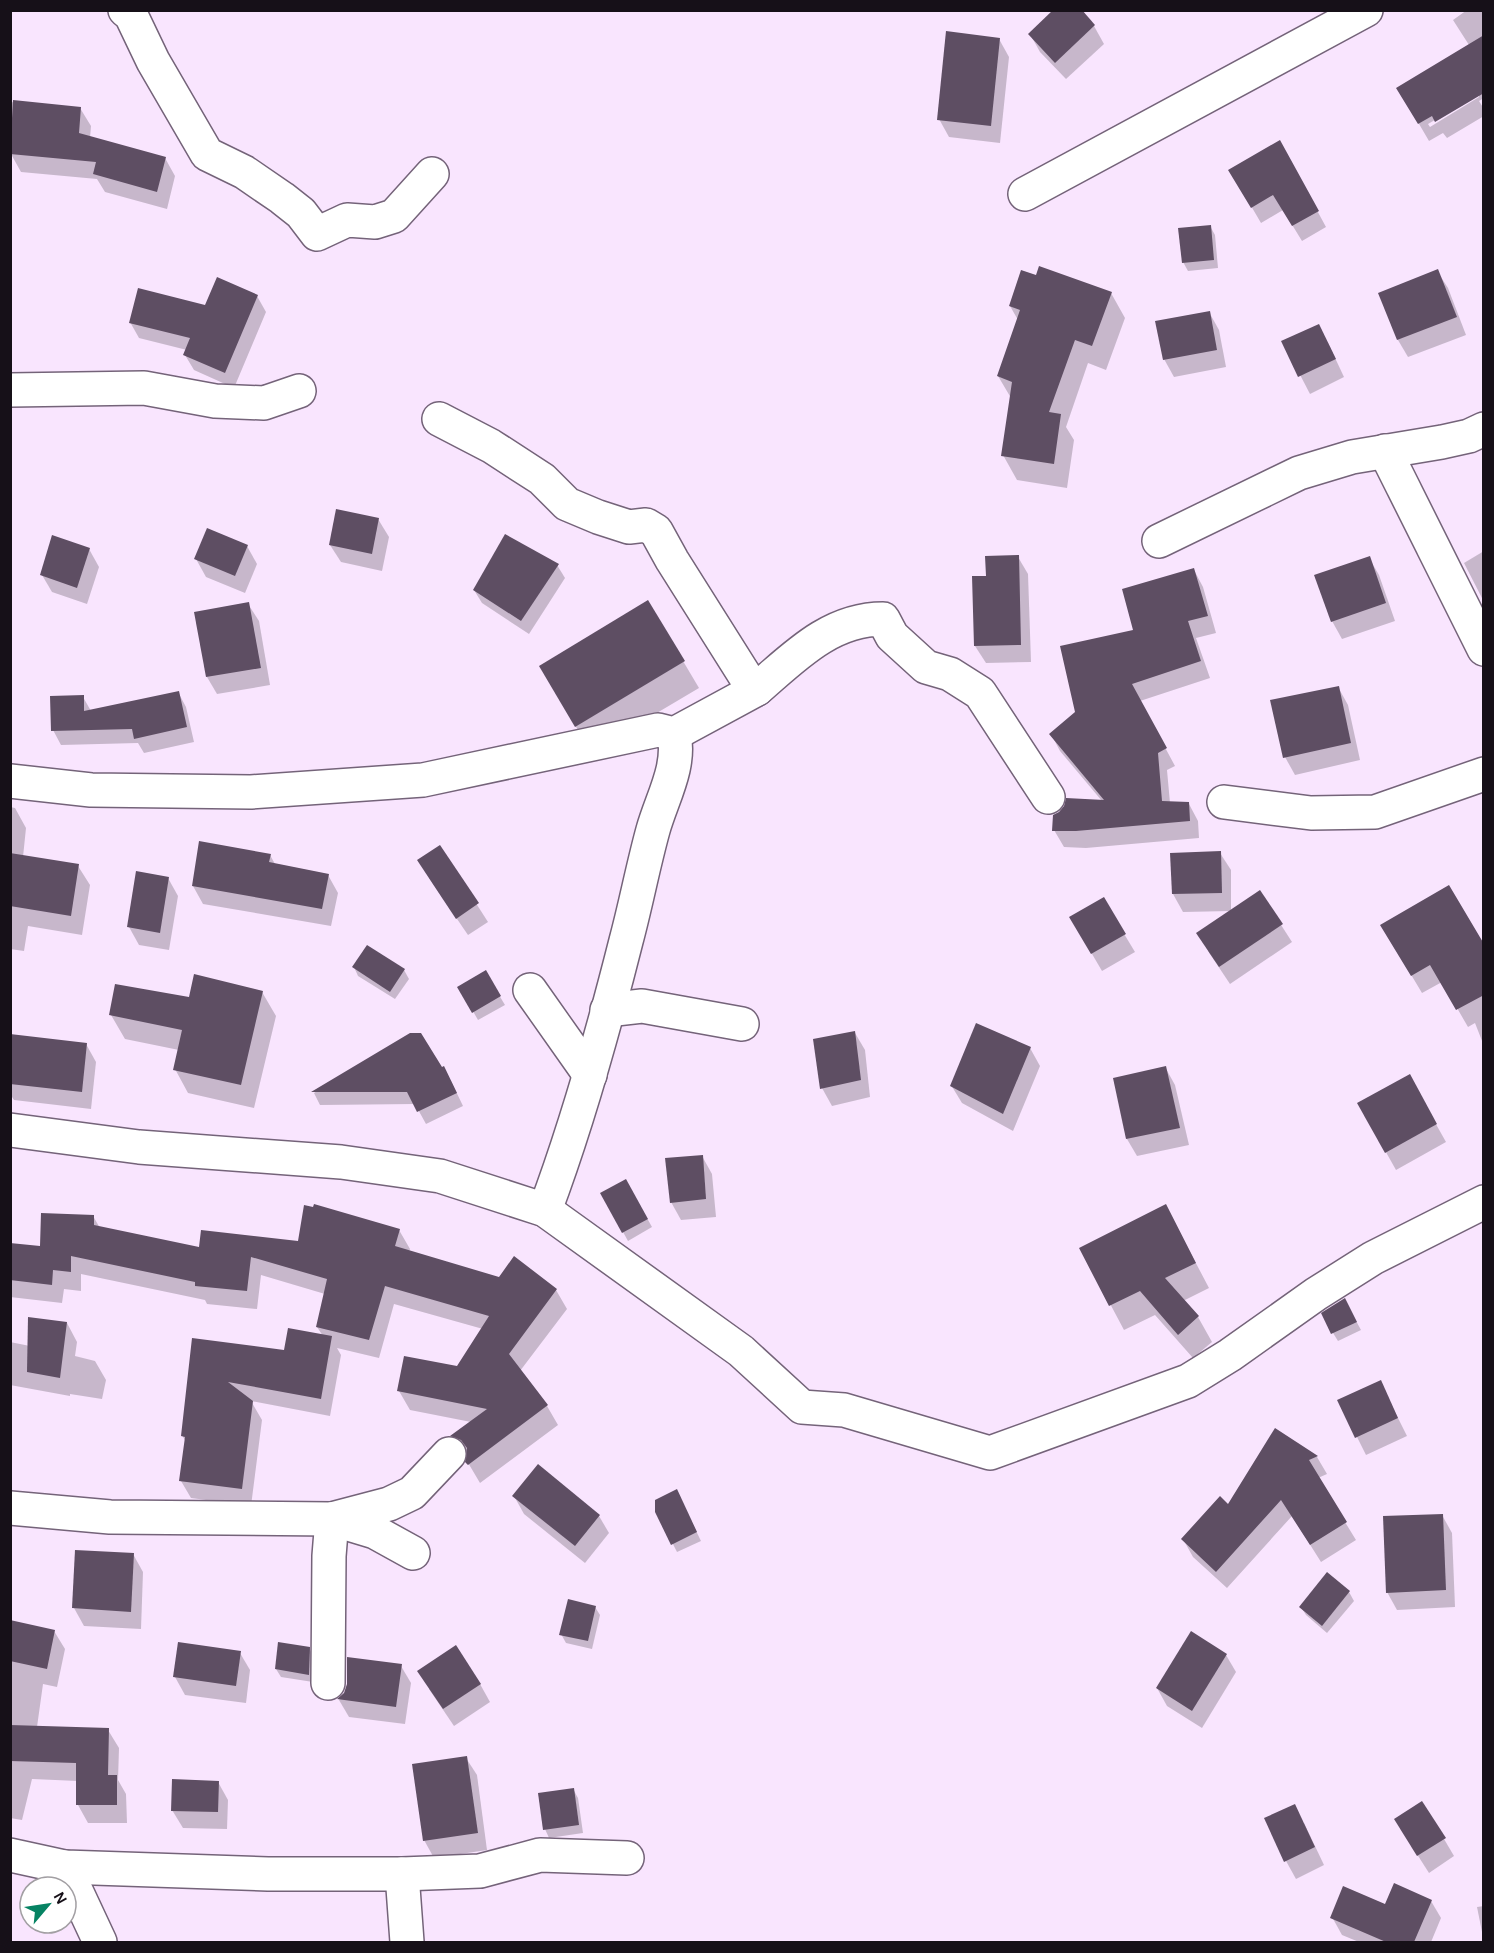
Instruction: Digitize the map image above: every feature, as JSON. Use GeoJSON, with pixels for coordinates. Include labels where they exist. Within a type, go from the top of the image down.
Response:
{"type":"FeatureCollection","features":[{"type":"Feature","properties":{"kind":"street"},"geometry":{"type":"LineString","coordinates":[[125,10],[131,15],[153,61],[207,154],[244,172],[282,198],[301,213],[318,234],[347,220],[375,222],[394,216],[432,174]]}},
{"type":"Feature","properties":{"kind":"street"},"geometry":{"type":"LineString","coordinates":[[1026,194],[1366,10]]}},
{"type":"Feature","properties":{"kind":"street"},"geometry":{"type":"LineString","coordinates":[[10,390],[144,388],[215,401],[264,403],[299,391]]}},
{"type":"Feature","properties":{"kind":"street"},"geometry":{"type":"LineString","coordinates":[[439,418],[491,446],[542,478],[567,504],[629,527],[646,525],[656,531],[740,669],[757,689]]}},
{"type":"Feature","properties":{"kind":"street"},"geometry":{"type":"LineString","coordinates":[[1159,541],[1299,473],[1352,457],[1469,436],[1484,429]]}},
{"type":"Feature","properties":{"kind":"street"},"geometry":{"type":"LineString","coordinates":[[1384,451],[1484,649]]}},
{"type":"Feature","properties":{"kind":"street"},"geometry":{"type":"LineString","coordinates":[[10,781],[91,790],[251,792],[413,781],[658,730],[674,734],[757,689],[822,635],[869,619],[883,619],[892,636],[926,667],[950,674],[981,693],[1048,797]]}},
{"type":"Feature","properties":{"kind":"street"},"geometry":{"type":"LineString","coordinates":[[545,1210],[565,1157],[590,1075],[653,830],[673,771],[677,750],[674,734]]}},
{"type":"Feature","properties":{"kind":"street"},"geometry":{"type":"LineString","coordinates":[[1224,802],[1311,813],[1375,812],[1484,774]]}},
{"type":"Feature","properties":{"kind":"street"},"geometry":{"type":"LineString","coordinates":[[530,990],[590,1075]]}},
{"type":"Feature","properties":{"kind":"street"},"geometry":{"type":"LineString","coordinates":[[608,1010],[642,1006],[742,1024]]}},
{"type":"Feature","properties":{"kind":"street"},"geometry":{"type":"LineString","coordinates":[[10,1130],[139,1147],[341,1162],[440,1176],[545,1210],[741,1351],[802,1407],[844,1410],[990,1453],[1188,1382],[1316,1294],[1373,1258],[1484,1202]]}},
{"type":"Feature","properties":{"kind":"street"},"geometry":{"type":"LineString","coordinates":[[10,1508],[110,1517],[332,1519],[390,1504],[412,1493],[449,1454]]}},
{"type":"Feature","properties":{"kind":"street"},"geometry":{"type":"LineString","coordinates":[[332,1519],[375,1532],[413,1553]]}},
{"type":"Feature","properties":{"kind":"street"},"geometry":{"type":"LineString","coordinates":[[328,1683],[329,1556],[332,1519]]}},
{"type":"Feature","properties":{"kind":"street"},"geometry":{"type":"LineString","coordinates":[[10,1855],[64,1867],[268,1875],[480,1871],[540,1855],[627,1858]]}},
{"type":"Feature","properties":{"kind":"street"},"geometry":{"type":"LineString","coordinates":[[64,1867],[100,1942]]}},
{"type":"Feature","properties":{"kind":"street"},"geometry":{"type":"LineString","coordinates":[[402,1874],[407,1942]]}},
{"type":"Feature","properties":{"kind":"building"},"geometry":{"type":"Polygon","coordinates":[[[1053,10],[1082,10],[1095,25],[1055,63],[1028,34],[1053,10]]]}},
{"type":"Feature","properties":{"kind":"building"},"geometry":{"type":"Polygon","coordinates":[[[946,31],[1000,38],[991,126],[937,120],[946,31]]]}},
{"type":"Feature","properties":{"kind":"building"},"geometry":{"type":"Polygon","coordinates":[[[1484,35],[1484,93],[1435,122],[1432,116],[1418,124],[1396,88],[1484,35]]]}},
{"type":"Feature","properties":{"kind":"building"},"geometry":{"type":"Polygon","coordinates":[[[13,100],[81,107],[79,133],[166,157],[157,192],[93,174],[96,162],[10,154],[13,100]]]}},
{"type":"Feature","properties":{"kind":"building"},"geometry":{"type":"Polygon","coordinates":[[[1280,140],[1319,211],[1292,226],[1273,195],[1251,208],[1228,170],[1280,140]]]}},
{"type":"Feature","properties":{"kind":"building"},"geometry":{"type":"Polygon","coordinates":[[[1211,225],[1214,260],[1182,263],[1178,228],[1211,225]]]}},
{"type":"Feature","properties":{"kind":"building"},"geometry":{"type":"Polygon","coordinates":[[[1039,266],[1112,292],[1092,346],[1075,340],[1049,412],[1061,414],[1054,464],[1001,456],[1012,382],[997,376],[1020,310],[1009,306],[1021,270],[1036,275],[1039,266]]]}},
{"type":"Feature","properties":{"kind":"building"},"geometry":{"type":"Polygon","coordinates":[[[1438,269],[1457,317],[1397,340],[1378,293],[1438,269]]]}},
{"type":"Feature","properties":{"kind":"building"},"geometry":{"type":"Polygon","coordinates":[[[217,277],[258,295],[225,373],[183,355],[190,338],[129,323],[138,288],[205,305],[217,277]]]}},
{"type":"Feature","properties":{"kind":"building"},"geometry":{"type":"Polygon","coordinates":[[[1210,311],[1217,350],[1163,360],[1155,321],[1210,311]]]}},
{"type":"Feature","properties":{"kind":"building"},"geometry":{"type":"Polygon","coordinates":[[[1319,324],[1336,359],[1298,377],[1281,341],[1319,324]]]}},
{"type":"Feature","properties":{"kind":"building"},"geometry":{"type":"Polygon","coordinates":[[[336,509],[379,518],[372,554],[329,545],[336,509]]]}},
{"type":"Feature","properties":{"kind":"building"},"geometry":{"type":"Polygon","coordinates":[[[207,528],[248,545],[235,576],[194,559],[207,528]]]}},
{"type":"Feature","properties":{"kind":"building"},"geometry":{"type":"Polygon","coordinates":[[[505,534],[559,564],[521,621],[473,590],[505,534]]]}},
{"type":"Feature","properties":{"kind":"building"},"geometry":{"type":"Polygon","coordinates":[[[52,535],[90,548],[77,588],[40,575],[52,535]]]}},
{"type":"Feature","properties":{"kind":"building"},"geometry":{"type":"Polygon","coordinates":[[[1019,555],[1021,645],[974,646],[972,576],[986,576],[985,556],[1019,555]]]}},
{"type":"Feature","properties":{"kind":"building"},"geometry":{"type":"Polygon","coordinates":[[[1370,556],[1386,603],[1331,622],[1314,575],[1370,556]]]}},
{"type":"Feature","properties":{"kind":"building"},"geometry":{"type":"Polygon","coordinates":[[[1194,568],[1208,616],[1188,621],[1201,661],[1132,684],[1167,748],[1158,753],[1162,801],[1189,802],[1190,821],[1052,831],[1053,815],[1064,806],[1066,798],[1104,800],[1049,734],[1075,712],[1060,646],[1133,630],[1122,589],[1194,568]]]}},
{"type":"Feature","properties":{"kind":"building"},"geometry":{"type":"Polygon","coordinates":[[[648,600],[685,661],[575,727],[539,666],[648,600]]]}},
{"type":"Feature","properties":{"kind":"building"},"geometry":{"type":"Polygon","coordinates":[[[249,602],[261,668],[206,677],[194,612],[249,602]]]}},
{"type":"Feature","properties":{"kind":"building"},"geometry":{"type":"Polygon","coordinates":[[[1339,686],[1351,743],[1283,758],[1270,700],[1339,686]]]}},
{"type":"Feature","properties":{"kind":"building"},"geometry":{"type":"Polygon","coordinates":[[[179,691],[187,727],[134,739],[132,729],[51,731],[50,696],[84,695],[84,711],[179,691]]]}},
{"type":"Feature","properties":{"kind":"building"},"geometry":{"type":"Polygon","coordinates":[[[199,841],[271,854],[269,862],[329,874],[322,909],[192,886],[199,841]]]}},
{"type":"Feature","properties":{"kind":"building"},"geometry":{"type":"Polygon","coordinates":[[[440,845],[479,903],[456,919],[417,860],[440,845]]]}},
{"type":"Feature","properties":{"kind":"building"},"geometry":{"type":"Polygon","coordinates":[[[1221,851],[1222,893],[1172,894],[1170,853],[1221,851]]]}},
{"type":"Feature","properties":{"kind":"building"},"geometry":{"type":"Polygon","coordinates":[[[10,853],[79,864],[71,916],[10,906],[10,853]]]}},
{"type":"Feature","properties":{"kind":"building"},"geometry":{"type":"Polygon","coordinates":[[[136,871],[169,877],[160,933],[127,927],[136,871]]]}},
{"type":"Feature","properties":{"kind":"building"},"geometry":{"type":"Polygon","coordinates":[[[1449,885],[1484,944],[1484,995],[1456,1010],[1430,965],[1411,976],[1380,925],[1449,885]]]}},
{"type":"Feature","properties":{"kind":"building"},"geometry":{"type":"Polygon","coordinates":[[[1260,890],[1283,924],[1219,967],[1196,933],[1260,890]]]}},
{"type":"Feature","properties":{"kind":"building"},"geometry":{"type":"Polygon","coordinates":[[[1104,897],[1126,934],[1091,954],[1069,917],[1104,897]]]}},
{"type":"Feature","properties":{"kind":"building"},"geometry":{"type":"Polygon","coordinates":[[[367,945],[405,969],[390,992],[352,967],[367,945]]]}},
{"type":"Feature","properties":{"kind":"building"},"geometry":{"type":"Polygon","coordinates":[[[486,970],[501,996],[472,1013],[457,987],[486,970]]]}},
{"type":"Feature","properties":{"kind":"building"},"geometry":{"type":"Polygon","coordinates":[[[194,974],[263,991],[241,1085],[173,1070],[182,1030],[109,1015],[115,984],[189,997],[194,974]]]}},
{"type":"Feature","properties":{"kind":"building"},"geometry":{"type":"Polygon","coordinates":[[[976,1023],[1031,1047],[1003,1114],[950,1086],[976,1023]]]}},
{"type":"Feature","properties":{"kind":"building"},"geometry":{"type":"Polygon","coordinates":[[[855,1031],[861,1080],[820,1089],[813,1039],[855,1031]]]}},
{"type":"Feature","properties":{"kind":"building"},"geometry":{"type":"Polygon","coordinates":[[[410,1033],[421,1033],[442,1067],[444,1066],[457,1093],[417,1112],[407,1092],[311,1092],[410,1033]]]}},
{"type":"Feature","properties":{"kind":"building"},"geometry":{"type":"Polygon","coordinates":[[[10,1034],[87,1043],[82,1092],[10,1084],[10,1034]]]}},
{"type":"Feature","properties":{"kind":"building"},"geometry":{"type":"Polygon","coordinates":[[[1166,1066],[1180,1128],[1126,1139],[1113,1078],[1166,1066]]]}},
{"type":"Feature","properties":{"kind":"building"},"geometry":{"type":"Polygon","coordinates":[[[1410,1074],[1437,1124],[1385,1153],[1357,1103],[1410,1074]]]}},
{"type":"Feature","properties":{"kind":"building"},"geometry":{"type":"Polygon","coordinates":[[[703,1155],[706,1199],[670,1203],[665,1158],[703,1155]]]}},
{"type":"Feature","properties":{"kind":"building"},"geometry":{"type":"Polygon","coordinates":[[[626,1179],[648,1219],[622,1233],[600,1193],[626,1179]]]}},
{"type":"Feature","properties":{"kind":"building"},"geometry":{"type":"Polygon","coordinates":[[[314,1204],[400,1229],[395,1246],[499,1277],[514,1256],[557,1289],[509,1354],[548,1405],[468,1465],[465,1462],[467,1448],[461,1440],[450,1436],[487,1409],[397,1391],[404,1356],[457,1366],[489,1316],[385,1286],[369,1340],[316,1327],[327,1279],[251,1257],[247,1291],[195,1286],[195,1282],[71,1256],[71,1272],[53,1270],[52,1285],[10,1280],[10,1243],[40,1246],[41,1213],[94,1215],[94,1225],[199,1247],[201,1230],[298,1241],[304,1205],[313,1207],[314,1204]]]}},
{"type":"Feature","properties":{"kind":"building"},"geometry":{"type":"Polygon","coordinates":[[[1166,1204],[1196,1263],[1165,1278],[1199,1316],[1178,1335],[1140,1291],[1109,1306],[1079,1248],[1166,1204]]]}},
{"type":"Feature","properties":{"kind":"building"},"geometry":{"type":"Polygon","coordinates":[[[1345,1298],[1357,1322],[1331,1334],[1321,1313],[1345,1298]]]}},
{"type":"Feature","properties":{"kind":"building"},"geometry":{"type":"Polygon","coordinates":[[[28,1317],[67,1322],[60,1378],[27,1372],[28,1317]]]}},
{"type":"Feature","properties":{"kind":"building"},"geometry":{"type":"Polygon","coordinates":[[[288,1328],[332,1336],[321,1399],[228,1382],[253,1401],[242,1489],[179,1481],[185,1437],[181,1436],[192,1338],[284,1350],[288,1328]]]}},
{"type":"Feature","properties":{"kind":"building"},"geometry":{"type":"Polygon","coordinates":[[[1381,1380],[1398,1418],[1355,1438],[1337,1400],[1381,1380]]]}},
{"type":"Feature","properties":{"kind":"building"},"geometry":{"type":"Polygon","coordinates":[[[1275,1428],[1318,1456],[1309,1460],[1347,1522],[1310,1545],[1281,1500],[1216,1572],[1181,1539],[1220,1496],[1228,1504],[1275,1428]]]}},
{"type":"Feature","properties":{"kind":"building"},"geometry":{"type":"Polygon","coordinates":[[[538,1464],[600,1515],[575,1546],[512,1496],[538,1464]]]}},
{"type":"Feature","properties":{"kind":"building"},"geometry":{"type":"Polygon","coordinates":[[[677,1489],[697,1532],[671,1545],[655,1512],[655,1500],[677,1489]]]}},
{"type":"Feature","properties":{"kind":"building"},"geometry":{"type":"Polygon","coordinates":[[[1443,1514],[1446,1590],[1386,1593],[1383,1516],[1443,1514]]]}},
{"type":"Feature","properties":{"kind":"building"},"geometry":{"type":"Polygon","coordinates":[[[75,1550],[134,1553],[131,1612],[72,1608],[75,1550]]]}},
{"type":"Feature","properties":{"kind":"building"},"geometry":{"type":"Polygon","coordinates":[[[1327,1572],[1350,1591],[1322,1626],[1299,1607],[1327,1572]]]}},
{"type":"Feature","properties":{"kind":"building"},"geometry":{"type":"Polygon","coordinates":[[[568,1599],[596,1606],[588,1641],[559,1635],[568,1599]]]}},
{"type":"Feature","properties":{"kind":"building"},"geometry":{"type":"Polygon","coordinates":[[[10,1620],[55,1630],[47,1669],[10,1661],[10,1620]]]}},
{"type":"Feature","properties":{"kind":"building"},"geometry":{"type":"Polygon","coordinates":[[[1191,1631],[1227,1654],[1192,1711],[1156,1688],[1191,1631]]]}},
{"type":"Feature","properties":{"kind":"building"},"geometry":{"type":"Polygon","coordinates":[[[178,1642],[241,1651],[236,1686],[173,1677],[178,1642]]]}},
{"type":"Feature","properties":{"kind":"building"},"geometry":{"type":"Polygon","coordinates":[[[278,1642],[310,1647],[309,1675],[275,1669],[278,1642]]]}},
{"type":"Feature","properties":{"kind":"building"},"geometry":{"type":"Polygon","coordinates":[[[456,1645],[481,1684],[443,1709],[417,1671],[456,1645]]]}},
{"type":"Feature","properties":{"kind":"building"},"geometry":{"type":"Polygon","coordinates":[[[347,1657],[402,1664],[396,1707],[337,1699],[344,1693],[347,1684],[347,1657]]]}},
{"type":"Feature","properties":{"kind":"building"},"geometry":{"type":"Polygon","coordinates":[[[10,1725],[109,1728],[108,1775],[117,1775],[117,1805],[76,1805],[76,1763],[10,1761],[10,1725]]]}},
{"type":"Feature","properties":{"kind":"building"},"geometry":{"type":"Polygon","coordinates":[[[467,1756],[478,1833],[423,1841],[412,1764],[467,1756]]]}},
{"type":"Feature","properties":{"kind":"building"},"geometry":{"type":"Polygon","coordinates":[[[172,1779],[219,1781],[218,1812],[171,1811],[172,1779]]]}},
{"type":"Feature","properties":{"kind":"building"},"geometry":{"type":"Polygon","coordinates":[[[574,1788],[579,1825],[543,1830],[538,1793],[574,1788]]]}},
{"type":"Feature","properties":{"kind":"building"},"geometry":{"type":"Polygon","coordinates":[[[1422,1801],[1446,1838],[1417,1856],[1394,1819],[1422,1801]]]}},
{"type":"Feature","properties":{"kind":"building"},"geometry":{"type":"Polygon","coordinates":[[[1295,1804],[1315,1847],[1284,1862],[1264,1818],[1295,1804]]]}},
{"type":"Feature","properties":{"kind":"building"},"geometry":{"type":"Polygon","coordinates":[[[1394,1883],[1432,1900],[1414,1942],[1386,1942],[1330,1918],[1343,1886],[1385,1904],[1394,1883]]]}}]}
